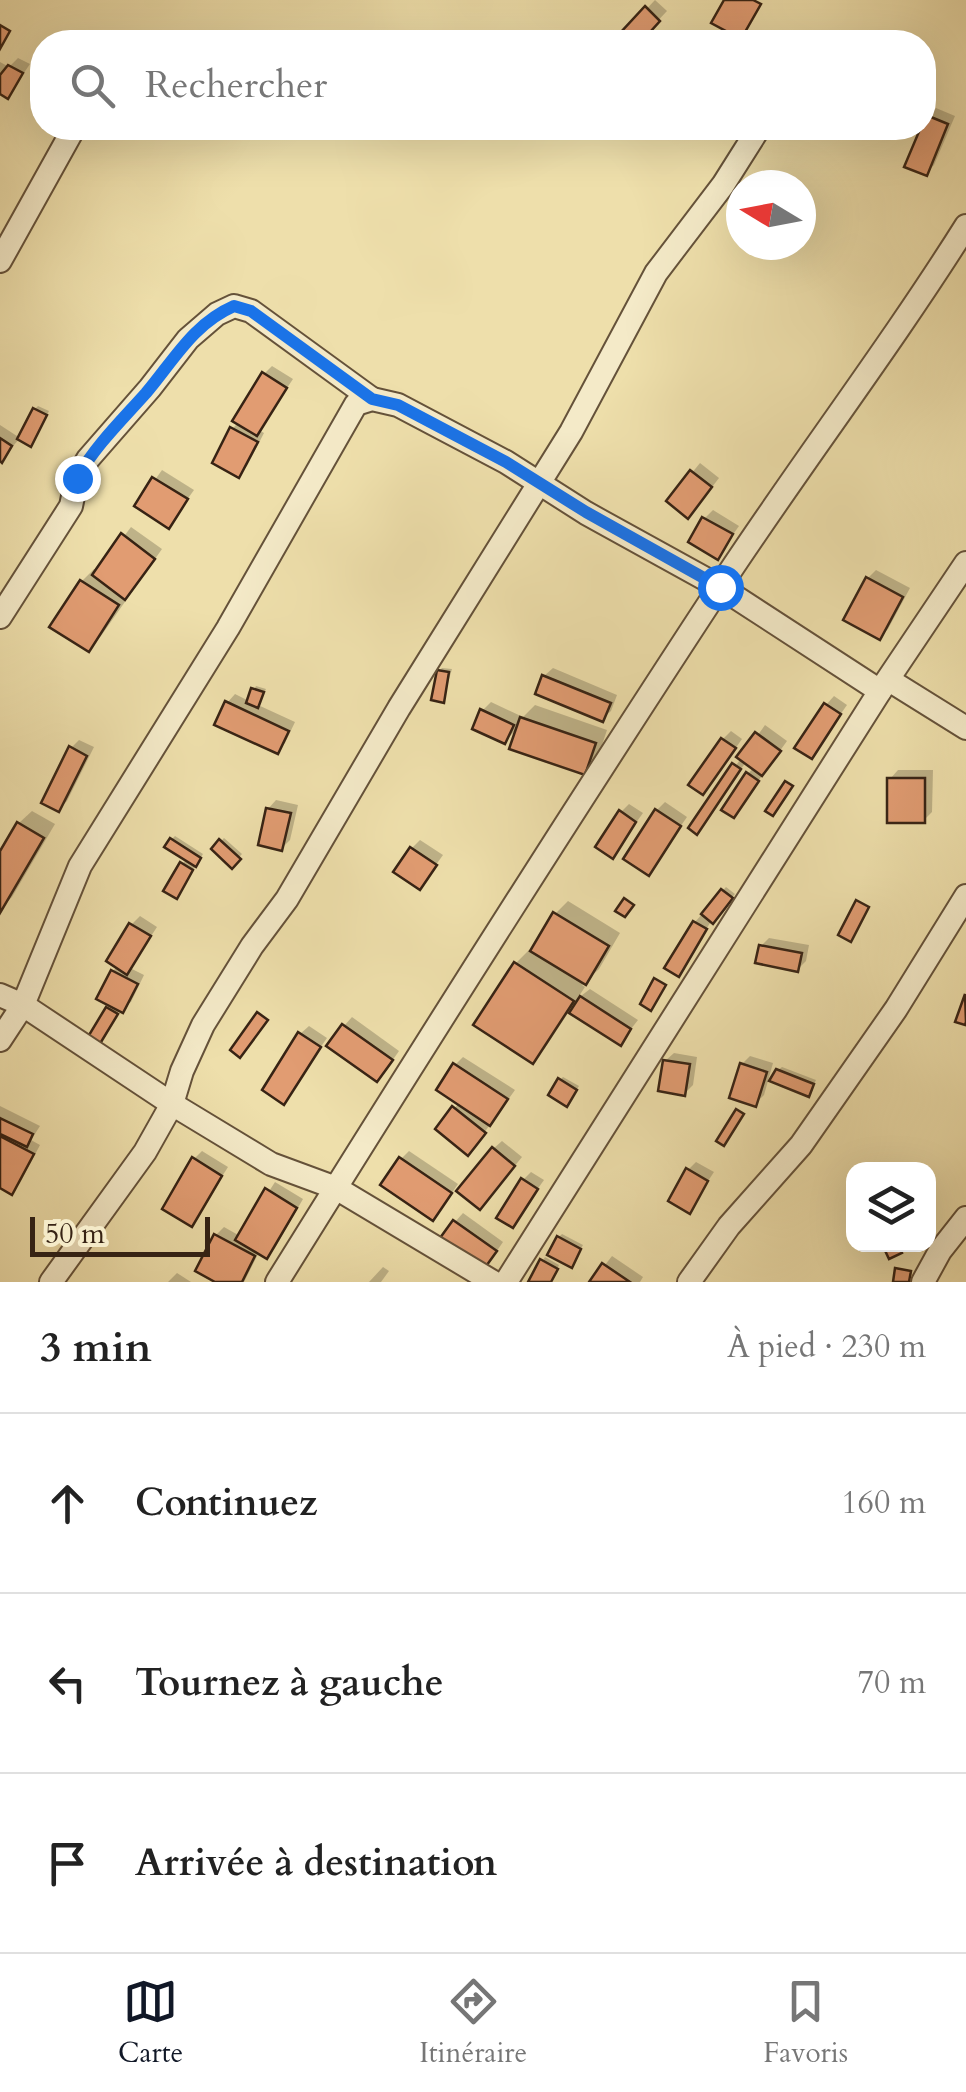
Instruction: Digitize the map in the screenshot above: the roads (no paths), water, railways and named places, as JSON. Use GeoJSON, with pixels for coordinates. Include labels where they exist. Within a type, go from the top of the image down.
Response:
{"type":"FeatureCollection","features":[{"type":"Feature","properties":{"kind":"street"},"geometry":{"type":"LineString","coordinates":[[0,261],[67,140]]}},
{"type":"Feature","properties":{"kind":"street"},"geometry":{"type":"LineString","coordinates":[[52,1282],[145,1152],[172,1104],[203,1025],[252,946],[287,899],[598,385],[656,273],[723,186],[752,140]]}},
{"type":"Feature","properties":{"kind":"street"},"geometry":{"type":"LineString","coordinates":[[277,1282],[720,587],[852,392],[905,323],[966,226]]}},
{"type":"Feature","properties":{"kind":"street"},"geometry":{"type":"LineString","coordinates":[[0,617],[71,506],[77,478],[88,459],[188,338],[234,306],[251,311],[372,399],[398,405],[506,462],[884,686],[966,728]]}},
{"type":"Feature","properties":{"kind":"street"},"geometry":{"type":"LineString","coordinates":[[0,1040],[23,1005],[80,866],[228,628],[356,404],[372,399]]}},
{"type":"Feature","properties":{"kind":"street"},"geometry":{"type":"LineString","coordinates":[[506,1282],[966,563]]}},
{"type":"Feature","properties":{"kind":"street"},"geometry":{"type":"LineString","coordinates":[[689,1282],[729,1226],[801,1146],[896,1009],[966,896]]}},
{"type":"Feature","properties":{"kind":"street"},"geometry":{"type":"LineString","coordinates":[[0,994],[271,1164],[336,1188],[493,1282]]}},
{"type":"Feature","properties":{"kind":"street"},"geometry":{"type":"LineString","coordinates":[[923,1282],[940,1251],[966,1218]]}}]}
